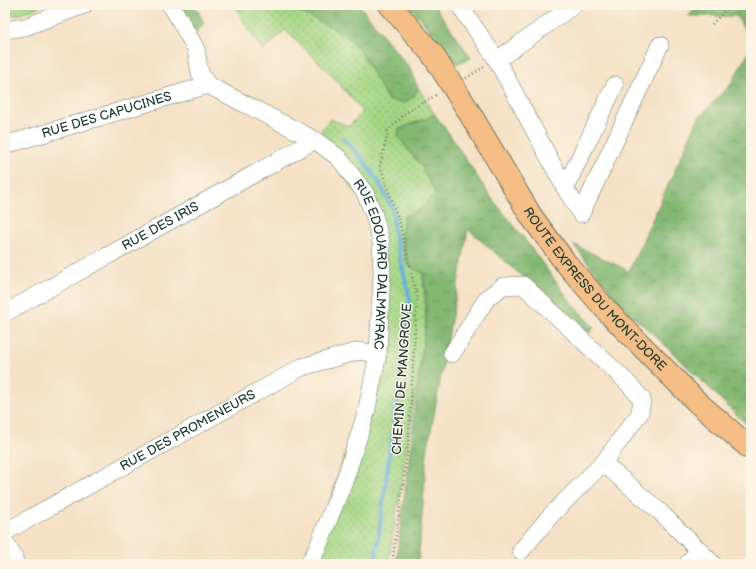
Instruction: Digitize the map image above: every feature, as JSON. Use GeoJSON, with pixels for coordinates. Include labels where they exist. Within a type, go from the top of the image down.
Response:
{"type":"FeatureCollection","features":[{"type":"Feature","properties":{"kind":"main road","name":"ROUTE EXPRESS DU MONT-DORE"},"geometry":{"type":"LineString","coordinates":[[390,5],[433,55],[531,216],[565,262],[608,312],[697,402],[751,449]]}},
{"type":"Feature","properties":{"kind":"street"},"geometry":{"type":"LineString","coordinates":[[5,30],[25,27],[84,5]]}},
{"type":"Feature","properties":{"kind":"street"},"geometry":{"type":"LineString","coordinates":[[170,5],[196,49],[200,73],[208,85]]}},
{"type":"Feature","properties":{"kind":"street"},"geometry":{"type":"LineString","coordinates":[[459,5],[497,60],[565,188],[581,214],[660,45]]}},
{"type":"Feature","properties":{"kind":"street"},"geometry":{"type":"LineString","coordinates":[[497,60],[574,5]]}},
{"type":"Feature","properties":{"kind":"street","name":"RUE EDOUARD DALMAYRAC"},"geometry":{"type":"LineString","coordinates":[[208,85],[315,140],[339,158],[365,193],[374,215],[381,242],[382,273],[378,354],[366,412],[348,468],[320,542],[309,564]]}},
{"type":"Feature","properties":{"kind":"street","name":"RUE DES CAPUCINES"},"geometry":{"type":"LineString","coordinates":[[5,145],[208,85]]}},
{"type":"Feature","properties":{"kind":"street"},"geometry":{"type":"LineString","coordinates":[[565,188],[615,85]]}},
{"type":"Feature","properties":{"kind":"street","name":"RUE DES IRIS"},"geometry":{"type":"LineString","coordinates":[[5,313],[315,140]]}},
{"type":"Feature","properties":{"kind":"street"},"geometry":{"type":"LineString","coordinates":[[452,354],[487,298],[502,286],[523,285],[625,380],[642,399],[640,413],[603,463],[551,515],[521,551]]}},
{"type":"Feature","properties":{"kind":"street","name":"RUE DES PROMENEURS"},"geometry":{"type":"LineString","coordinates":[[5,532],[302,367],[359,351],[378,354]]}},
{"type":"Feature","properties":{"kind":"street"},"geometry":{"type":"LineString","coordinates":[[603,463],[660,512],[713,564]]}},
{"type":"Feature","properties":{"kind":"street"},"geometry":{"type":"LineString","coordinates":[[5,542],[16,564]]}},
{"type":"Feature","properties":{"kind":"street"},"geometry":{"type":"LineString","coordinates":[[687,564],[700,550]]}},
{"type":"Feature","properties":{"kind":"path"},"geometry":{"type":"LineString","coordinates":[[712,24],[730,5]]}},
{"type":"Feature","properties":{"kind":"path"},"geometry":{"type":"LineString","coordinates":[[463,80],[469,76]]}},
{"type":"Feature","properties":{"kind":"path","name":"CHEMIN DE MANGROVE"},"geometry":{"type":"LineString","coordinates":[[392,564],[408,448],[417,297],[400,224],[380,166],[388,131],[405,113],[444,91]]}},
{"type":"Feature","properties":{"kind":"green space"},"geometry":{"type":"Polygon","coordinates":[[[5,5],[43,5],[21,14],[5,17],[5,5]]]}},
{"type":"Feature","properties":{"kind":"green space"},"geometry":{"type":"Polygon","coordinates":[[[177,5],[195,5],[204,23],[194,35],[177,5]]]}},
{"type":"Feature","properties":{"kind":"green space"},"geometry":{"type":"Polygon","coordinates":[[[235,5],[286,5],[341,32],[413,97],[418,88],[435,115],[399,129],[398,136],[421,166],[435,193],[420,210],[404,217],[401,237],[407,265],[423,273],[426,322],[388,564],[309,564],[378,354],[374,215],[315,140],[330,119],[349,126],[363,112],[329,72],[285,30],[263,51],[245,24],[235,5]]]}},
{"type":"Feature","properties":{"kind":"green space"},"geometry":{"type":"Polygon","coordinates":[[[286,5],[359,5],[410,69],[418,88],[413,97],[405,103],[388,100],[359,49],[341,32],[286,5]]]}},
{"type":"Feature","properties":{"kind":"green space"},"geometry":{"type":"Polygon","coordinates":[[[409,5],[434,5],[471,58],[456,64],[409,5]]]}},
{"type":"Feature","properties":{"kind":"green space"},"geometry":{"type":"Polygon","coordinates":[[[697,5],[751,5],[751,43],[737,16],[689,16],[697,5]]]}},
{"type":"Feature","properties":{"kind":"green space"},"geometry":{"type":"Polygon","coordinates":[[[751,48],[751,429],[662,342],[624,308],[573,244],[629,271],[699,117],[730,85],[751,48]]]}},
{"type":"Feature","properties":{"kind":"green space"},"geometry":{"type":"Polygon","coordinates":[[[435,115],[490,196],[523,237],[571,302],[594,328],[588,334],[468,229],[427,452],[418,564],[396,564],[426,322],[426,296],[423,273],[407,265],[401,237],[404,217],[420,210],[435,193],[421,166],[398,136],[399,129],[435,115]]]}},
{"type":"Feature","properties":{"kind":"waterway"},"geometry":{"type":"LineString","coordinates":[[343,138],[362,159],[379,182],[393,210],[394,232],[410,299],[375,564]]}}]}
